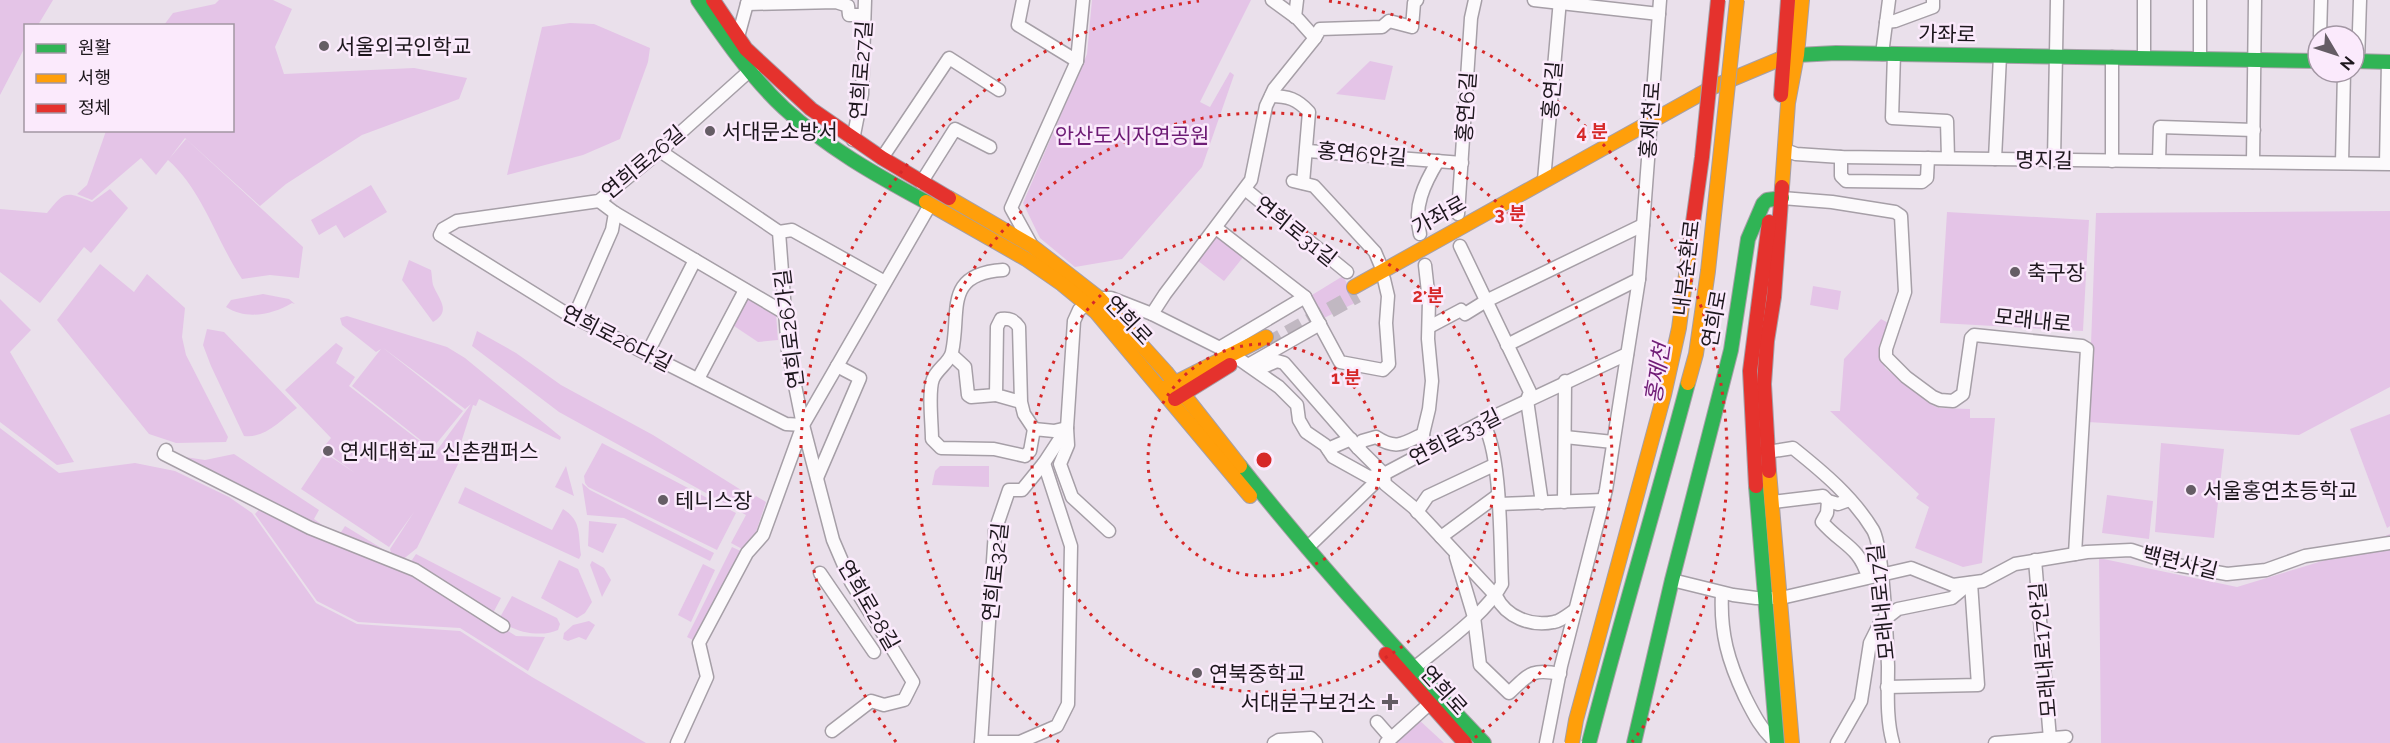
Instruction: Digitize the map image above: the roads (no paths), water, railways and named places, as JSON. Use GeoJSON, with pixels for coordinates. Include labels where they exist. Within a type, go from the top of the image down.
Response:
{"type":"FeatureCollection","features":[{"type":"Feature","properties":{"kind":"main road","name":"연희로"},"geometry":{"type":"LineString","coordinates":[[698,0],[718,32],[754,66],[811,109],[853,140],[921,183],[1032,246],[1099,298],[1172,392],[1428,705],[1465,743]]}},
{"type":"Feature","properties":{"kind":"main road","name":"연희로"},"geometry":{"type":"LineString","coordinates":[[713,0],[754,66],[799,121],[842,152],[1028,261],[1096,312],[1172,392],[1413,669],[1484,743]]}},
{"type":"Feature","properties":{"kind":"main road","name":"내부순환로"},"geometry":{"type":"LineString","coordinates":[[1572,743],[1585,686],[1664,395],[1679,328],[1702,157],[1718,0]]}},
{"type":"Feature","properties":{"kind":"main road","name":"내부순환로"},"geometry":{"type":"LineString","coordinates":[[1589,743],[1696,354],[1708,272],[1737,0]]}},
{"type":"Feature","properties":{"kind":"main road"},"geometry":{"type":"LineString","coordinates":[[1777,743],[1752,436],[1750,371],[1766,243],[1778,198],[1785,150],[1790,57],[1788,0]]}},
{"type":"Feature","properties":{"kind":"main road"},"geometry":{"type":"LineString","coordinates":[[1792,743],[1767,452],[1764,384],[1790,57],[1802,0]]}},
{"type":"Feature","properties":{"kind":"main road","name":"가좌로"},"geometry":{"type":"LineString","coordinates":[[1355,291],[1651,120],[1754,68],[1790,57],[1888,54],[2306,61]]}},
{"type":"Feature","properties":{"kind":"main road"},"geometry":{"type":"LineString","coordinates":[[2366,61],[2389,62]]}},
{"type":"Feature","properties":{"kind":"main road"},"geometry":{"type":"LineString","coordinates":[[1384,275],[1637,136],[1651,120]]}},
{"type":"Feature","properties":{"kind":"main road","name":"연희로"},"geometry":{"type":"LineString","coordinates":[[1634,743],[1672,580],[1731,350],[1748,239],[1763,204],[1778,198]]}},
{"type":"Feature","properties":{"kind":"main road"},"geometry":{"type":"LineString","coordinates":[[1748,239],[1759,234],[1766,243]]}},
{"type":"Feature","properties":{"kind":"main road"},"geometry":{"type":"LineString","coordinates":[[1172,392],[1239,359],[1266,341]]}},
{"type":"Feature","properties":{"kind":"street","name":"연희로27길"},"geometry":{"type":"LineString","coordinates":[[853,140],[862,94],[865,0]]}},
{"type":"Feature","properties":{"kind":"street"},"geometry":{"type":"LineString","coordinates":[[1023,0],[1018,25],[1077,61]]}},
{"type":"Feature","properties":{"kind":"street"},"geometry":{"type":"LineString","coordinates":[[1032,246],[1011,208],[1077,61],[1083,0]]}},
{"type":"Feature","properties":{"kind":"street"},"geometry":{"type":"LineString","coordinates":[[1295,17],[1298,0]]}},
{"type":"Feature","properties":{"kind":"street"},"geometry":{"type":"LineString","coordinates":[[1277,4],[1295,17],[1315,38],[1320,29],[1382,27],[1389,21],[1412,27],[1414,3],[1417,0]]}},
{"type":"Feature","properties":{"kind":"street","name":"홍연6길"},"geometry":{"type":"LineString","coordinates":[[1458,214],[1475,0]]}},
{"type":"Feature","properties":{"kind":"street"},"geometry":{"type":"LineString","coordinates":[[1534,0],[1659,14]]}},
{"type":"Feature","properties":{"kind":"street","name":"홍제천로"},"geometry":{"type":"LineString","coordinates":[[1546,743],[1575,610],[1603,500],[1639,279],[1660,0]]}},
{"type":"Feature","properties":{"kind":"street"},"geometry":{"type":"LineString","coordinates":[[1888,54],[1886,22],[1889,0]]}},
{"type":"Feature","properties":{"kind":"street"},"geometry":{"type":"LineString","coordinates":[[1886,22],[1933,7],[1933,0]]}},
{"type":"Feature","properties":{"kind":"street"},"geometry":{"type":"LineString","coordinates":[[2054,160],[2057,0]]}},
{"type":"Feature","properties":{"kind":"street"},"geometry":{"type":"LineString","coordinates":[[2144,0],[2144,58]]}},
{"type":"Feature","properties":{"kind":"street"},"geometry":{"type":"LineString","coordinates":[[2200,0],[2200,59]]}},
{"type":"Feature","properties":{"kind":"street"},"geometry":{"type":"LineString","coordinates":[[2253,162],[2255,0]]}},
{"type":"Feature","properties":{"kind":"street"},"geometry":{"type":"LineString","coordinates":[[2320,24],[2321,0]]}},
{"type":"Feature","properties":{"kind":"street"},"geometry":{"type":"LineString","coordinates":[[2358,24],[2360,0]]}},
{"type":"Feature","properties":{"kind":"street"},"geometry":{"type":"LineString","coordinates":[[738,37],[747,2],[836,2],[848,6],[849,15],[864,15]]}},
{"type":"Feature","properties":{"kind":"street","name":"홍연길"},"geometry":{"type":"LineString","coordinates":[[1544,180],[1560,2]]}},
{"type":"Feature","properties":{"kind":"street","name":"연희로31길"},"geometry":{"type":"LineString","coordinates":[[1152,314],[1251,180],[1266,106],[1315,38]]}},
{"type":"Feature","properties":{"kind":"street","name":"가좌로"},"geometry":{"type":"LineString","coordinates":[[1888,54],[1892,118],[1947,121],[1948,158]]}},
{"type":"Feature","properties":{"kind":"street","name":"가좌로"},"geometry":{"type":"LineString","coordinates":[[1995,159],[2000,56]]}},
{"type":"Feature","properties":{"kind":"street"},"geometry":{"type":"LineString","coordinates":[[2112,57],[2112,161]]}},
{"type":"Feature","properties":{"kind":"street"},"geometry":{"type":"LineString","coordinates":[[882,158],[949,58],[999,90]]}},
{"type":"Feature","properties":{"kind":"street"},"geometry":{"type":"LineString","coordinates":[[2388,164],[2389,62]]}},
{"type":"Feature","properties":{"kind":"street","name":"연희로26길"},"geometry":{"type":"LineString","coordinates":[[440,235],[443,229],[457,221],[599,201],[754,66]]}},
{"type":"Feature","properties":{"kind":"street"},"geometry":{"type":"LineString","coordinates":[[2342,163],[2344,84]]}},
{"type":"Feature","properties":{"kind":"street","name":"홍연6안길"},"geometry":{"type":"LineString","coordinates":[[1271,96],[1288,96],[1309,112],[1308,151],[1462,162]]}},
{"type":"Feature","properties":{"kind":"street"},"geometry":{"type":"LineString","coordinates":[[2159,161],[2160,127],[2254,130]]}},
{"type":"Feature","properties":{"kind":"street"},"geometry":{"type":"LineString","coordinates":[[921,183],[955,129],[990,147]]}},
{"type":"Feature","properties":{"kind":"street"},"geometry":{"type":"LineString","coordinates":[[660,150],[779,232],[792,230],[885,282]]}},
{"type":"Feature","properties":{"kind":"street","name":"명지길"},"geometry":{"type":"LineString","coordinates":[[1785,150],[1796,154],[1841,157],[2388,164]]}},
{"type":"Feature","properties":{"kind":"street"},"geometry":{"type":"LineString","coordinates":[[1216,228],[1305,297],[1311,312],[1340,362],[1383,370],[1389,364],[1386,323],[1388,296],[1384,275],[1375,252],[1314,186],[1298,182],[1308,151]]}},
{"type":"Feature","properties":{"kind":"street"},"geometry":{"type":"LineString","coordinates":[[1841,157],[1841,176],[1846,181],[1922,182],[1927,178],[1928,158]]}},
{"type":"Feature","properties":{"kind":"street","name":"가좌로"},"geometry":{"type":"LineString","coordinates":[[1420,234],[1416,214],[1428,177],[1438,161]]}},
{"type":"Feature","properties":{"kind":"street","name":"연희로31길"},"geometry":{"type":"LineString","coordinates":[[1245,189],[1347,272]]}},
{"type":"Feature","properties":{"kind":"street","name":"모래내로"},"geometry":{"type":"LineString","coordinates":[[1778,198],[1832,202],[1895,212],[1901,216],[1905,292],[1886,349],[1886,357],[1905,376],[1936,398],[1953,401],[1964,394],[1971,339],[1974,335],[2082,346],[2087,349],[2074,554]]}},
{"type":"Feature","properties":{"kind":"street"},"geometry":{"type":"LineString","coordinates":[[599,201],[615,213],[785,313]]}},
{"type":"Feature","properties":{"kind":"street"},"geometry":{"type":"LineString","coordinates":[[677,743],[707,677],[699,643],[747,553],[763,535],[803,425],[930,205]]}},
{"type":"Feature","properties":{"kind":"street"},"geometry":{"type":"LineString","coordinates":[[574,317],[612,230],[615,213]]}},
{"type":"Feature","properties":{"kind":"street"},"geometry":{"type":"LineString","coordinates":[[1429,327],[1461,310],[1465,314],[1643,225]]}},
{"type":"Feature","properties":{"kind":"street","name":"연희로26가길"},"geometry":{"type":"LineString","coordinates":[[779,232],[788,351],[803,425]]}},
{"type":"Feature","properties":{"kind":"street","name":"연희로26다길"},"geometry":{"type":"LineString","coordinates":[[440,235],[574,317],[786,424],[803,425]]}},
{"type":"Feature","properties":{"kind":"street"},"geometry":{"type":"LineString","coordinates":[[1460,246],[1530,392],[1527,400]]}},
{"type":"Feature","properties":{"kind":"street"},"geometry":{"type":"LineString","coordinates":[[647,354],[695,260]]}},
{"type":"Feature","properties":{"kind":"street"},"geometry":{"type":"LineString","coordinates":[[1424,452],[1423,434],[1432,381],[1429,301],[1425,265]]}},
{"type":"Feature","properties":{"kind":"street"},"geometry":{"type":"LineString","coordinates":[[996,395],[997,327],[1001,319],[1008,318],[1015,321],[1021,334],[1022,402],[1024,414],[1034,429],[1030,451],[1026,456],[994,449],[942,448],[936,445],[932,439],[932,381],[937,370],[952,355],[954,315],[960,290],[976,274],[1003,270]]}},
{"type":"Feature","properties":{"kind":"street"},"geometry":{"type":"LineString","coordinates":[[1507,345],[1639,279]]}},
{"type":"Feature","properties":{"kind":"street"},"geometry":{"type":"LineString","coordinates":[[698,379],[745,290]]}},
{"type":"Feature","properties":{"kind":"street"},"geometry":{"type":"LineString","coordinates":[[1239,359],[1305,297]]}},
{"type":"Feature","properties":{"kind":"street"},"geometry":{"type":"LineString","coordinates":[[1086,304],[1099,298],[1111,298],[1152,314],[1239,359],[1284,363],[1384,474],[1385,484],[1441,537],[1496,596],[1500,604],[1522,621],[1555,622],[1575,610]]}},
{"type":"Feature","properties":{"kind":"street","name":"연희로32길"},"geometry":{"type":"LineString","coordinates":[[981,743],[995,531],[1009,490],[1022,490],[1044,463],[1066,428],[1074,321],[1079,310],[1086,304]]}},
{"type":"Feature","properties":{"kind":"street"},"geometry":{"type":"LineString","coordinates":[[1239,359],[1320,324]]}},
{"type":"Feature","properties":{"kind":"street","name":"연희로33길"},"geometry":{"type":"LineString","coordinates":[[1307,548],[1384,474],[1482,422],[1627,354]]}},
{"type":"Feature","properties":{"kind":"street"},"geometry":{"type":"LineString","coordinates":[[952,355],[965,367],[968,395],[971,397],[996,395],[1022,402]]}},
{"type":"Feature","properties":{"kind":"street","name":"연희로33길"},"geometry":{"type":"LineString","coordinates":[[1239,359],[1279,387],[1297,405],[1299,420],[1306,432],[1328,449],[1333,457],[1370,477],[1384,474]]}},
{"type":"Feature","properties":{"kind":"street"},"geometry":{"type":"LineString","coordinates":[[817,478],[860,378],[837,366]]}},
{"type":"Feature","properties":{"kind":"street"},"geometry":{"type":"LineString","coordinates":[[1564,502],[1566,381]]}},
{"type":"Feature","properties":{"kind":"street","name":"연희로33길"},"geometry":{"type":"LineString","coordinates":[[1527,400],[1542,503]]}},
{"type":"Feature","properties":{"kind":"street"},"geometry":{"type":"LineString","coordinates":[[1413,669],[1496,596],[1502,584],[1499,500],[1488,430],[1482,422]]}},
{"type":"Feature","properties":{"kind":"street","name":"연희로28길"},"geometry":{"type":"LineString","coordinates":[[803,425],[833,540],[851,582],[914,682],[904,700],[884,705],[871,701],[832,731]]}},
{"type":"Feature","properties":{"kind":"street"},"geometry":{"type":"LineString","coordinates":[[1034,429],[1053,431],[1066,428],[1068,445],[1060,464],[1072,497],[1109,531]]}},
{"type":"Feature","properties":{"kind":"street"},"geometry":{"type":"LineString","coordinates":[[1328,449],[1376,437],[1387,444],[1401,445],[1423,434]]}},
{"type":"Feature","properties":{"kind":"street"},"geometry":{"type":"LineString","coordinates":[[1565,437],[1613,442]]}},
{"type":"Feature","properties":{"kind":"street","name":"모래내로17길"},"geometry":{"type":"LineString","coordinates":[[1767,452],[1793,448],[1834,481],[1874,531],[1878,543],[1881,574],[1887,687],[1893,743]]}},
{"type":"Feature","properties":{"kind":"street"},"geometry":{"type":"LineString","coordinates":[[166,450],[164,454],[310,528],[415,570],[503,626]]}},
{"type":"Feature","properties":{"kind":"street"},"geometry":{"type":"LineString","coordinates":[[981,743],[1020,742],[1057,726],[1068,704],[1071,546],[1044,463]]}},
{"type":"Feature","properties":{"kind":"street"},"geometry":{"type":"LineString","coordinates":[[1417,512],[1428,496],[1494,465]]}},
{"type":"Feature","properties":{"kind":"street"},"geometry":{"type":"LineString","coordinates":[[1773,502],[1823,496],[1828,501],[1838,504],[1849,500]]}},
{"type":"Feature","properties":{"kind":"street"},"geometry":{"type":"LineString","coordinates":[[1441,537],[1499,500],[1542,503],[1603,500]]}},
{"type":"Feature","properties":{"kind":"street"},"geometry":{"type":"LineString","coordinates":[[1828,501],[1827,513],[1822,522],[1835,537],[1858,553],[1868,578]]}},
{"type":"Feature","properties":{"kind":"street","name":"백련사길"},"geometry":{"type":"LineString","coordinates":[[1781,598],[1911,568],[1953,585],[1983,581],[2015,564],[2074,554],[2131,550],[2177,565],[2227,574],[2266,570],[2305,555],[2390,543]]}},
{"type":"Feature","properties":{"kind":"street"},"geometry":{"type":"LineString","coordinates":[[1455,553],[1474,617],[1480,665],[1509,693],[1526,677],[1541,670],[1560,674]]}},
{"type":"Feature","properties":{"kind":"street","name":"모래내로17안길"},"geometry":{"type":"LineString","coordinates":[[2036,560],[2050,739]]}},
{"type":"Feature","properties":{"kind":"street"},"geometry":{"type":"LineString","coordinates":[[820,573],[874,651]]}},
{"type":"Feature","properties":{"kind":"street"},"geometry":{"type":"LineString","coordinates":[[1672,580],[1722,593],[1781,598]]}},
{"type":"Feature","properties":{"kind":"street"},"geometry":{"type":"LineString","coordinates":[[1837,743],[1861,701],[1870,643],[1880,623],[1898,609],[1952,598],[1971,583]]}},
{"type":"Feature","properties":{"kind":"street"},"geometry":{"type":"LineString","coordinates":[[1887,687],[1978,685],[1971,583]]}},
{"type":"Feature","properties":{"kind":"street"},"geometry":{"type":"LineString","coordinates":[[1722,593],[1724,643],[1731,667],[1765,733],[1777,743]]}},
{"type":"Feature","properties":{"kind":"street"},"geometry":{"type":"LineString","coordinates":[[1377,722],[1388,741],[1428,705]]}},
{"type":"Feature","properties":{"kind":"street","name":"모래내로17안길"},"geometry":{"type":"LineString","coordinates":[[1995,743],[2066,737]]}},
{"type":"Feature","properties":{"kind":"street"},"geometry":{"type":"LineString","coordinates":[[1274,743],[1279,740],[1311,738],[1316,743]]}},
{"type":"Feature","properties":{"kind":"tunnel"},"geometry":{"type":"LineString","coordinates":[[1267,345],[1357,295]]}},
{"type":"Feature","properties":{"kind":"place","name":"서울외국인학교"},"geometry":{"type":"Point","coordinates":[324,46]}},
{"type":"Feature","properties":{"kind":"place","name":"서대문소방서"},"geometry":{"type":"Point","coordinates":[710,131]}},
{"type":"Feature","properties":{"kind":"place","name":"축구장"},"geometry":{"type":"Point","coordinates":[2015,272]}},
{"type":"Feature","properties":{"kind":"place","name":"연세대학교 신촌캠퍼스"},"geometry":{"type":"Point","coordinates":[328,451]}},
{"type":"Feature","properties":{"kind":"place","name":"서울홍연초등학교"},"geometry":{"type":"Point","coordinates":[2191,490]}},
{"type":"Feature","properties":{"kind":"place","name":"테니스장"},"geometry":{"type":"Point","coordinates":[663,500]}},
{"type":"Feature","properties":{"kind":"place","name":"연북중학교"},"geometry":{"type":"Point","coordinates":[1197,673]}},
{"type":"Feature","properties":{"kind":"place","name":"서대문구보건소"},"geometry":{"type":"Point","coordinates":[1390,702]}},
{"type":"Feature","properties":{"kind":"park label","name":"안산도시자연공원"},"geometry":{"type":"Point","coordinates":[1132,135]}},
{"type":"Feature","properties":{"kind":"water label","name":"홍제천"},"geometry":{"type":"Point","coordinates":[1657,373]}}]}
